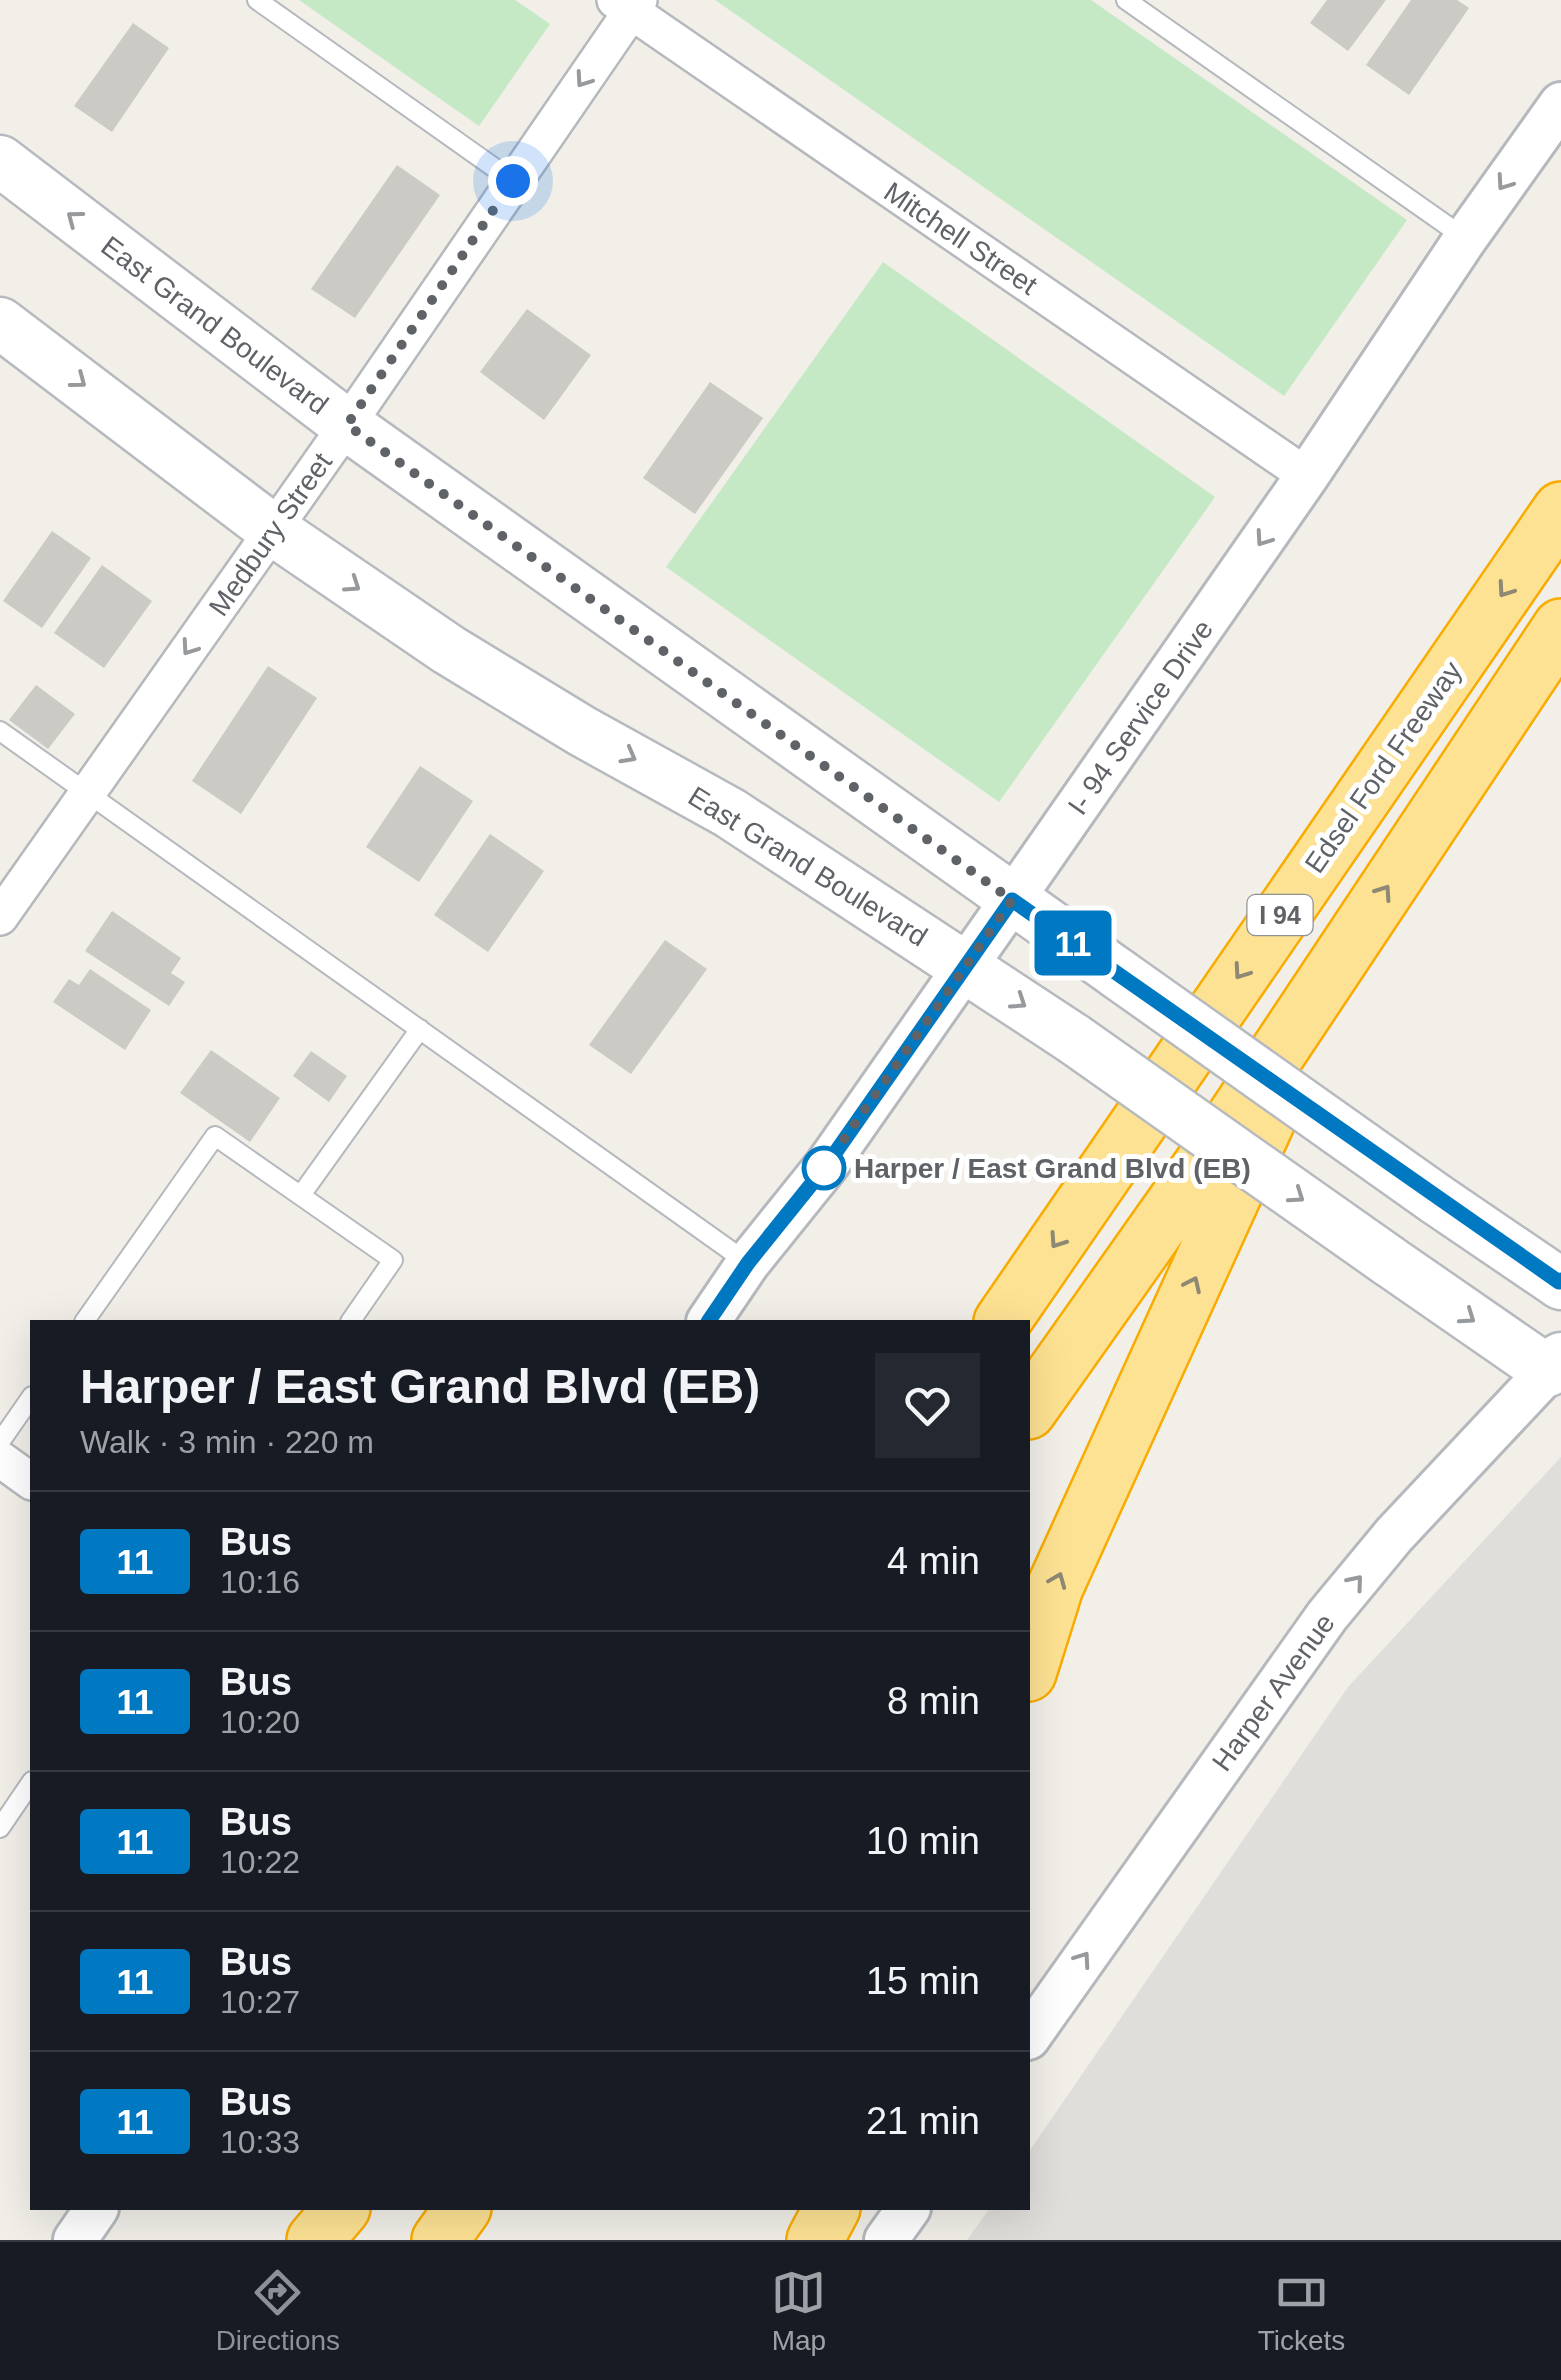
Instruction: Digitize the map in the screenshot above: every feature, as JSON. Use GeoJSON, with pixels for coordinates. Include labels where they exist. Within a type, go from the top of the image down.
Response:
{"type":"FeatureCollection","features":[{"type":"Feature","properties":{"kind":"highway","name":"Edsel Ford Freeway"},"geometry":{"type":"LineString","coordinates":[[1003,1320],[1561,510]]}},
{"type":"Feature","properties":{"kind":"highway","name":"I 94"},"geometry":{"type":"LineString","coordinates":[[1030,1408],[1225,1132],[1561,627]]}},
{"type":"Feature","properties":{"kind":"highway"},"geometry":{"type":"LineString","coordinates":[[1030,1666],[1054,1587],[1240,1184],[1330,973]]}},
{"type":"Feature","properties":{"kind":"highway"},"geometry":{"type":"LineString","coordinates":[[315,2240],[340,2210]]}},
{"type":"Feature","properties":{"kind":"highway"},"geometry":{"type":"LineString","coordinates":[[362,2240],[384,2210]]}},
{"type":"Feature","properties":{"kind":"highway"},"geometry":{"type":"LineString","coordinates":[[440,2240],[462,2210]]}},
{"type":"Feature","properties":{"kind":"highway"},"geometry":{"type":"LineString","coordinates":[[815,2240],[831,2210]]}},
{"type":"Feature","properties":{"kind":"main road","name":"East Grand Boulevard"},"geometry":{"type":"LineString","coordinates":[[0,161],[347,425],[1012,900],[1560,1282]]}},
{"type":"Feature","properties":{"kind":"main road","name":"East Grand Boulevard"},"geometry":{"type":"LineString","coordinates":[[8,326],[272,530],[462,659],[730,813],[1074,1039],[1389,1261],[1555,1364]]}},
{"type":"Feature","properties":{"kind":"street","name":"Medbury Street"},"geometry":{"type":"LineString","coordinates":[[0,918],[347,425],[628,4]]}},
{"type":"Feature","properties":{"kind":"street","name":"Mitchell Street"},"geometry":{"type":"LineString","coordinates":[[628,4],[1307,476]]}},
{"type":"Feature","properties":{"kind":"street","name":"I- 94 Service Drive"},"geometry":{"type":"LineString","coordinates":[[709,1320],[748,1263],[826,1166],[1561,104]]}},
{"type":"Feature","properties":{"kind":"street","name":"Harper Avenue"},"geometry":{"type":"LineString","coordinates":[[1030,2035],[1327,1616],[1418,1509],[1555,1364]]}},
{"type":"Feature","properties":{"kind":"street"},"geometry":{"type":"LineString","coordinates":[[0,1460],[30,1481]]}},
{"type":"Feature","properties":{"kind":"street"},"geometry":{"type":"LineString","coordinates":[[74,2240],[96,2210]]}},
{"type":"Feature","properties":{"kind":"street"},"geometry":{"type":"LineString","coordinates":[[886,2240],[908,2210]]}},
{"type":"Feature","properties":{"kind":"lane"},"geometry":{"type":"LineString","coordinates":[[257,0],[513,181]]}},
{"type":"Feature","properties":{"kind":"lane"},"geometry":{"type":"LineString","coordinates":[[1126,0],[1465,238]]}},
{"type":"Feature","properties":{"kind":"lane"},"geometry":{"type":"LineString","coordinates":[[0,730],[748,1263]]}},
{"type":"Feature","properties":{"kind":"lane"},"geometry":{"type":"LineString","coordinates":[[302,1195],[420,1029]]}},
{"type":"Feature","properties":{"kind":"lane"},"geometry":{"type":"LineString","coordinates":[[85,1320],[214,1136],[394,1260],[351,1320]]}},
{"type":"Feature","properties":{"kind":"lane"},"geometry":{"type":"LineString","coordinates":[[0,1442],[30,1399]]}},
{"type":"Feature","properties":{"kind":"lane"},"geometry":{"type":"LineString","coordinates":[[0,1828],[30,1784]]}},
{"type":"Feature","properties":{"kind":"shaded area"},"geometry":{"type":"Polygon","coordinates":[[[1561,1457],[1561,2240],[967,2240],[989,2210],[1030,2210],[1030,2150],[1348,1687],[1561,1457]]]}},
{"type":"Feature","properties":{"kind":"green space"},"geometry":{"type":"Polygon","coordinates":[[[299,0],[515,0],[550,24],[479,126],[299,0]]]}},
{"type":"Feature","properties":{"kind":"green space"},"geometry":{"type":"Polygon","coordinates":[[[715,0],[1091,0],[1407,220],[1284,396],[715,0]]]}},
{"type":"Feature","properties":{"kind":"green space"},"geometry":{"type":"Polygon","coordinates":[[[883,262],[1215,497],[999,802],[666,567],[883,262]]]}},
{"type":"Feature","properties":{"kind":"building"},"geometry":{"type":"Polygon","coordinates":[[[1327,0],[1386,0],[1348,51],[1310,23],[1327,0]]]}},
{"type":"Feature","properties":{"kind":"building"},"geometry":{"type":"Polygon","coordinates":[[[1411,0],[1457,0],[1469,8],[1409,95],[1366,65],[1411,0]]]}},
{"type":"Feature","properties":{"kind":"building"},"geometry":{"type":"Polygon","coordinates":[[[133,23],[169,48],[112,132],[74,106],[133,23]]]}},
{"type":"Feature","properties":{"kind":"building"},"geometry":{"type":"Polygon","coordinates":[[[397,165],[440,195],[355,318],[311,289],[397,165]]]}},
{"type":"Feature","properties":{"kind":"building"},"geometry":{"type":"Polygon","coordinates":[[[527,309],[591,355],[544,420],[480,372],[527,309]]]}},
{"type":"Feature","properties":{"kind":"building"},"geometry":{"type":"Polygon","coordinates":[[[710,382],[763,418],[695,514],[643,478],[710,382]]]}},
{"type":"Feature","properties":{"kind":"building"},"geometry":{"type":"Polygon","coordinates":[[[52,531],[91,558],[42,628],[3,601],[52,531]]]}},
{"type":"Feature","properties":{"kind":"building"},"geometry":{"type":"Polygon","coordinates":[[[102,565],[152,601],[104,668],[54,633],[102,565]]]}},
{"type":"Feature","properties":{"kind":"building"},"geometry":{"type":"Polygon","coordinates":[[[268,666],[317,698],[241,814],[192,781],[268,666]]]}},
{"type":"Feature","properties":{"kind":"building"},"geometry":{"type":"Polygon","coordinates":[[[36,685],[75,714],[48,749],[9,720],[36,685]]]}},
{"type":"Feature","properties":{"kind":"building"},"geometry":{"type":"Polygon","coordinates":[[[420,766],[473,801],[419,882],[366,847],[420,766]]]}},
{"type":"Feature","properties":{"kind":"building"},"geometry":{"type":"Polygon","coordinates":[[[490,834],[544,871],[488,952],[434,915],[490,834]]]}},
{"type":"Feature","properties":{"kind":"building"},"geometry":{"type":"Polygon","coordinates":[[[112,911],[181,958],[171,973],[185,982],[169,1006],[85,951],[112,911]]]}},
{"type":"Feature","properties":{"kind":"building"},"geometry":{"type":"Polygon","coordinates":[[[665,940],[707,969],[631,1074],[589,1045],[665,940]]]}},
{"type":"Feature","properties":{"kind":"building"},"geometry":{"type":"Polygon","coordinates":[[[90,969],[151,1010],[125,1050],[53,1002],[69,979],[79,985],[90,969]]]}},
{"type":"Feature","properties":{"kind":"building"},"geometry":{"type":"Polygon","coordinates":[[[211,1050],[280,1098],[250,1142],[180,1093],[211,1050]]]}},
{"type":"Feature","properties":{"kind":"building"},"geometry":{"type":"Polygon","coordinates":[[[311,1051],[347,1076],[329,1102],[293,1076],[311,1051]]]}},
{"type":"Feature","properties":{"kind":"bus line","name":"11"},"geometry":{"type":"LineString","coordinates":[[709,1320],[748,1263],[826,1166],[1012,900],[1436,1199],[1561,1280]]}},
{"type":"Feature","properties":{"kind":"place","name":"Harper / East Grand Blvd (EB)"},"geometry":{"type":"Point","coordinates":[824,1168]}},
{"type":"Feature","properties":{"kind":"route"},"geometry":{"type":"LineString","coordinates":[[513,181],[347,425],[1012,900],[824,1168]]}}]}
